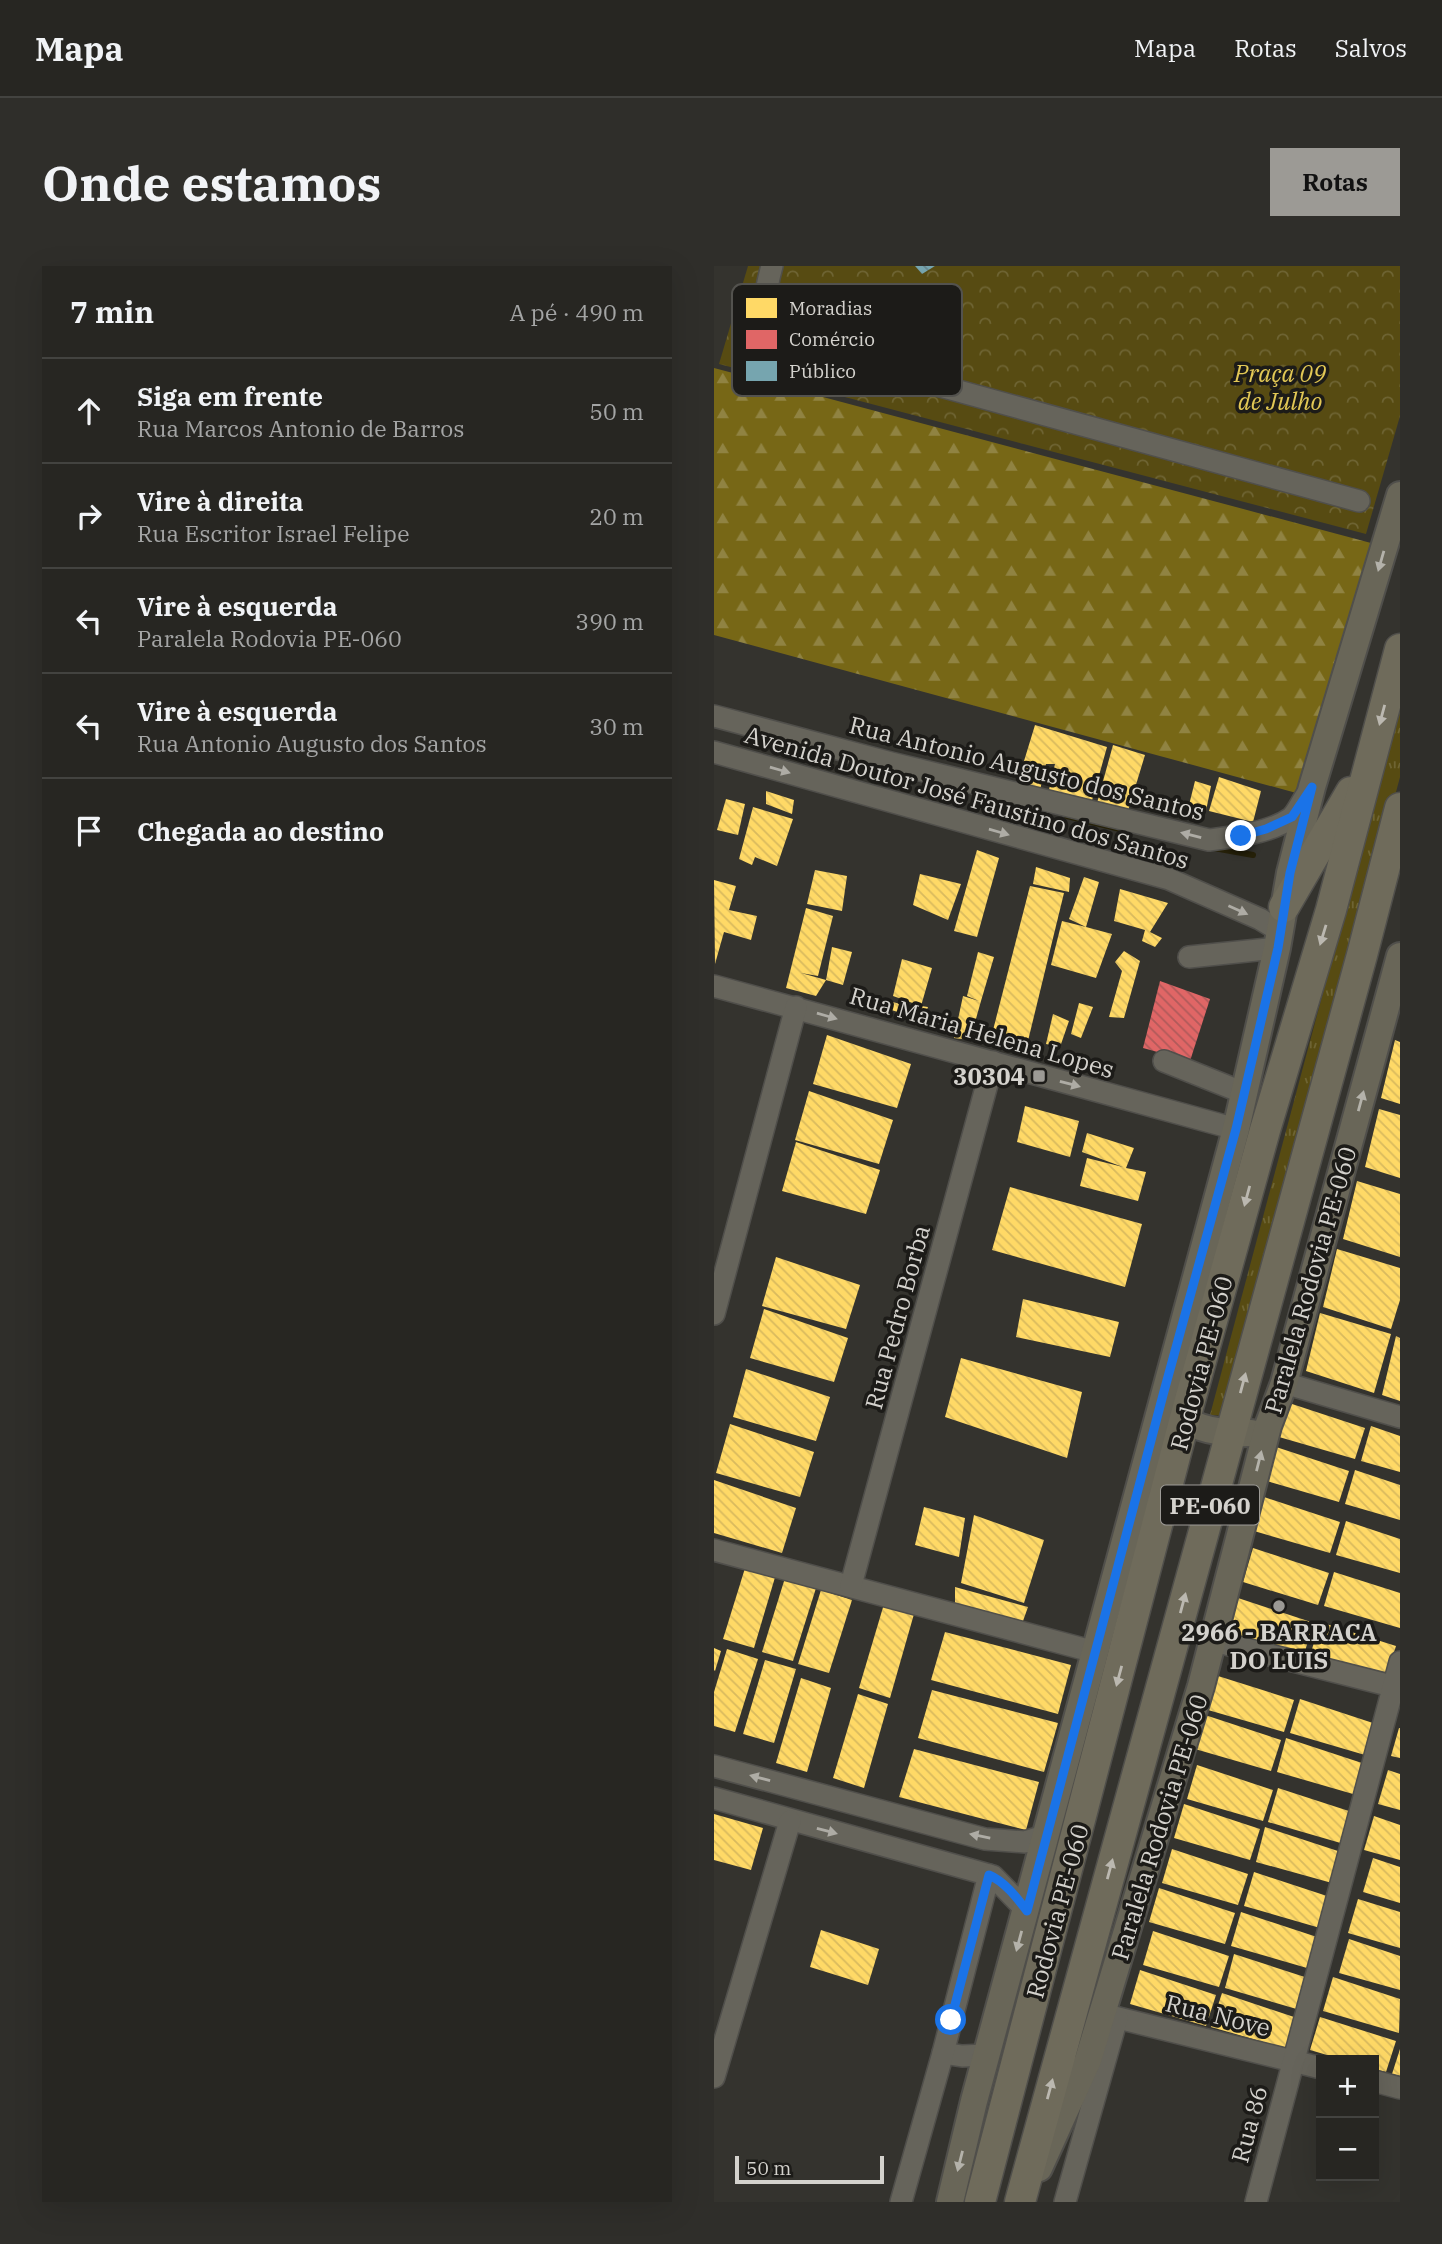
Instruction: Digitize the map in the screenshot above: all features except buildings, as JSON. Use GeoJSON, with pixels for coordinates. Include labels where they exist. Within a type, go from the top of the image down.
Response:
{"type":"FeatureCollection","features":[{"type":"Feature","properties":{"kind":"highway","name":"Rodovia PE-060"},"geometry":{"type":"LineString","coordinates":[[980,2202],[1184,1422],[1265,1130],[1331,910],[1400,649]]}},
{"type":"Feature","properties":{"kind":"highway"},"geometry":{"type":"LineString","coordinates":[[1280,928],[1370,762]]}},
{"type":"Feature","properties":{"kind":"highway","name":"Rodovia PE-060"},"geometry":{"type":"LineString","coordinates":[[1022,2202],[1400,808]]}},
{"type":"Feature","properties":{"kind":"highway"},"geometry":{"type":"LineString","coordinates":[[1375,904],[1400,854]]}},
{"type":"Feature","properties":{"kind":"main road","name":"PE-060"},"geometry":{"type":"LineString","coordinates":[[950,2202],[987,2055],[1236,1129],[1312,787],[1400,495]]}},
{"type":"Feature","properties":{"kind":"main road","name":"Paralela Rodovia PE-060"},"geometry":{"type":"LineString","coordinates":[[1022,2202],[1110,2016],[1214,1642],[1268,1426],[1393,1016],[1400,956]]}},
{"type":"Feature","properties":{"kind":"main road"},"geometry":{"type":"LineString","coordinates":[[1163,1395],[1172,1410],[1184,1422],[1229,1433],[1252,1433],[1268,1426]]}},
{"type":"Feature","properties":{"kind":"street"},"geometry":{"type":"LineString","coordinates":[[767,284],[772,266]]}},
{"type":"Feature","properties":{"kind":"street"},"geometry":{"type":"LineString","coordinates":[[962,392],[1359,501]]}},
{"type":"Feature","properties":{"kind":"street","name":"Rua Antonio Augusto dos Santos"},"geometry":{"type":"LineString","coordinates":[[714,716],[891,763],[1209,840],[1241,836],[1266,829],[1292,817],[1312,787]]}},
{"type":"Feature","properties":{"kind":"street","name":"Avenida Doutor José Faustino dos Santos"},"geometry":{"type":"LineString","coordinates":[[714,752],[1169,879],[1280,928]]}},
{"type":"Feature","properties":{"kind":"street"},"geometry":{"type":"LineString","coordinates":[[1189,957],[1280,928]]}},
{"type":"Feature","properties":{"kind":"street","name":"Rua Maria Helena Lopes"},"geometry":{"type":"LineString","coordinates":[[714,986],[1236,1129]]}},
{"type":"Feature","properties":{"kind":"street"},"geometry":{"type":"LineString","coordinates":[[714,1314],[796,1007]]}},
{"type":"Feature","properties":{"kind":"street"},"geometry":{"type":"LineString","coordinates":[[1164,1061],[1244,1093]]}},
{"type":"Feature","properties":{"kind":"street","name":"Rua Pedro Borba"},"geometry":{"type":"LineString","coordinates":[[851,1586],[993,1062]]}},
{"type":"Feature","properties":{"kind":"street"},"geometry":{"type":"LineString","coordinates":[[1283,1383],[1400,1417]]}},
{"type":"Feature","properties":{"kind":"street"},"geometry":{"type":"LineString","coordinates":[[714,1550],[1095,1652]]}},
{"type":"Feature","properties":{"kind":"street"},"geometry":{"type":"LineString","coordinates":[[1214,1642],[1396,1687]]}},
{"type":"Feature","properties":{"kind":"street","name":"Rua 86"},"geometry":{"type":"LineString","coordinates":[[1256,2202],[1396,1687],[1400,1662]]}},
{"type":"Feature","properties":{"kind":"street"},"geometry":{"type":"LineString","coordinates":[[714,1766],[985,1839],[1026,1842],[1046,1835]]}},
{"type":"Feature","properties":{"kind":"street"},"geometry":{"type":"LineString","coordinates":[[714,1798],[989,1875],[1013,1894],[1027,1911]]}},
{"type":"Feature","properties":{"kind":"street"},"geometry":{"type":"LineString","coordinates":[[714,2077],[790,1821]]}},
{"type":"Feature","properties":{"kind":"street"},"geometry":{"type":"LineString","coordinates":[[901,2202],[989,1875]]}},
{"type":"Feature","properties":{"kind":"street"},"geometry":{"type":"LineString","coordinates":[[1065,2202],[1110,2016]]}},
{"type":"Feature","properties":{"kind":"street","name":"Rua Nove"},"geometry":{"type":"LineString","coordinates":[[1110,2016],[1316,2067]]}},
{"type":"Feature","properties":{"kind":"street"},"geometry":{"type":"LineString","coordinates":[[943,2053],[962,2056],[987,2055]]}},
{"type":"Feature","properties":{"kind":"street"},"geometry":{"type":"LineString","coordinates":[[1379,2082],[1400,2088]]}},
{"type":"Feature","properties":{"kind":"green space","name":"Praça 09 de Julho"},"geometry":{"type":"Polygon","coordinates":[[[748,266],[1400,266],[1400,416],[1366,534],[841,396],[962,396],[962,284],[743,284],[748,266]]]}},
{"type":"Feature","properties":{"kind":"green space","name":"Praça 09 de Julho"},"geometry":{"type":"Polygon","coordinates":[[[732,320],[732,367],[719,364],[732,320]]]}},
{"type":"Feature","properties":{"kind":"green space"},"geometry":{"type":"Polygon","coordinates":[[[714,368],[732,373],[732,396],[819,396],[1371,543],[1300,794],[714,635],[714,368]]]}},
{"type":"Feature","properties":{"kind":"green space"},"geometry":{"type":"Polygon","coordinates":[[[1400,705],[1400,777],[1229,1416],[1210,1415],[1400,705]]]}},
{"type":"Feature","properties":{"kind":"waterway"},"geometry":{"type":"LineString","coordinates":[[1067,816],[1124,830]]}},
{"type":"Feature","properties":{"kind":"waterway"},"geometry":{"type":"LineString","coordinates":[[1214,848],[1253,855]]}},
{"type":"Feature","properties":{"kind":"place","name":"30304"},"geometry":{"type":"Point","coordinates":[1039,1076]}},
{"type":"Feature","properties":{"kind":"place","name":"2966 - BARRACA DO LUIS"},"geometry":{"type":"Point","coordinates":[1279,1606]}},
{"type":"Feature","properties":{"kind":"route"},"geometry":{"type":"LineString","coordinates":[[951,2020],[989,1875],[1013,1894],[1027,1911],[1110,1591],[1236,1129],[1278,948],[1290,873],[1312,787],[1292,817],[1266,829],[1241,836]]}}]}
